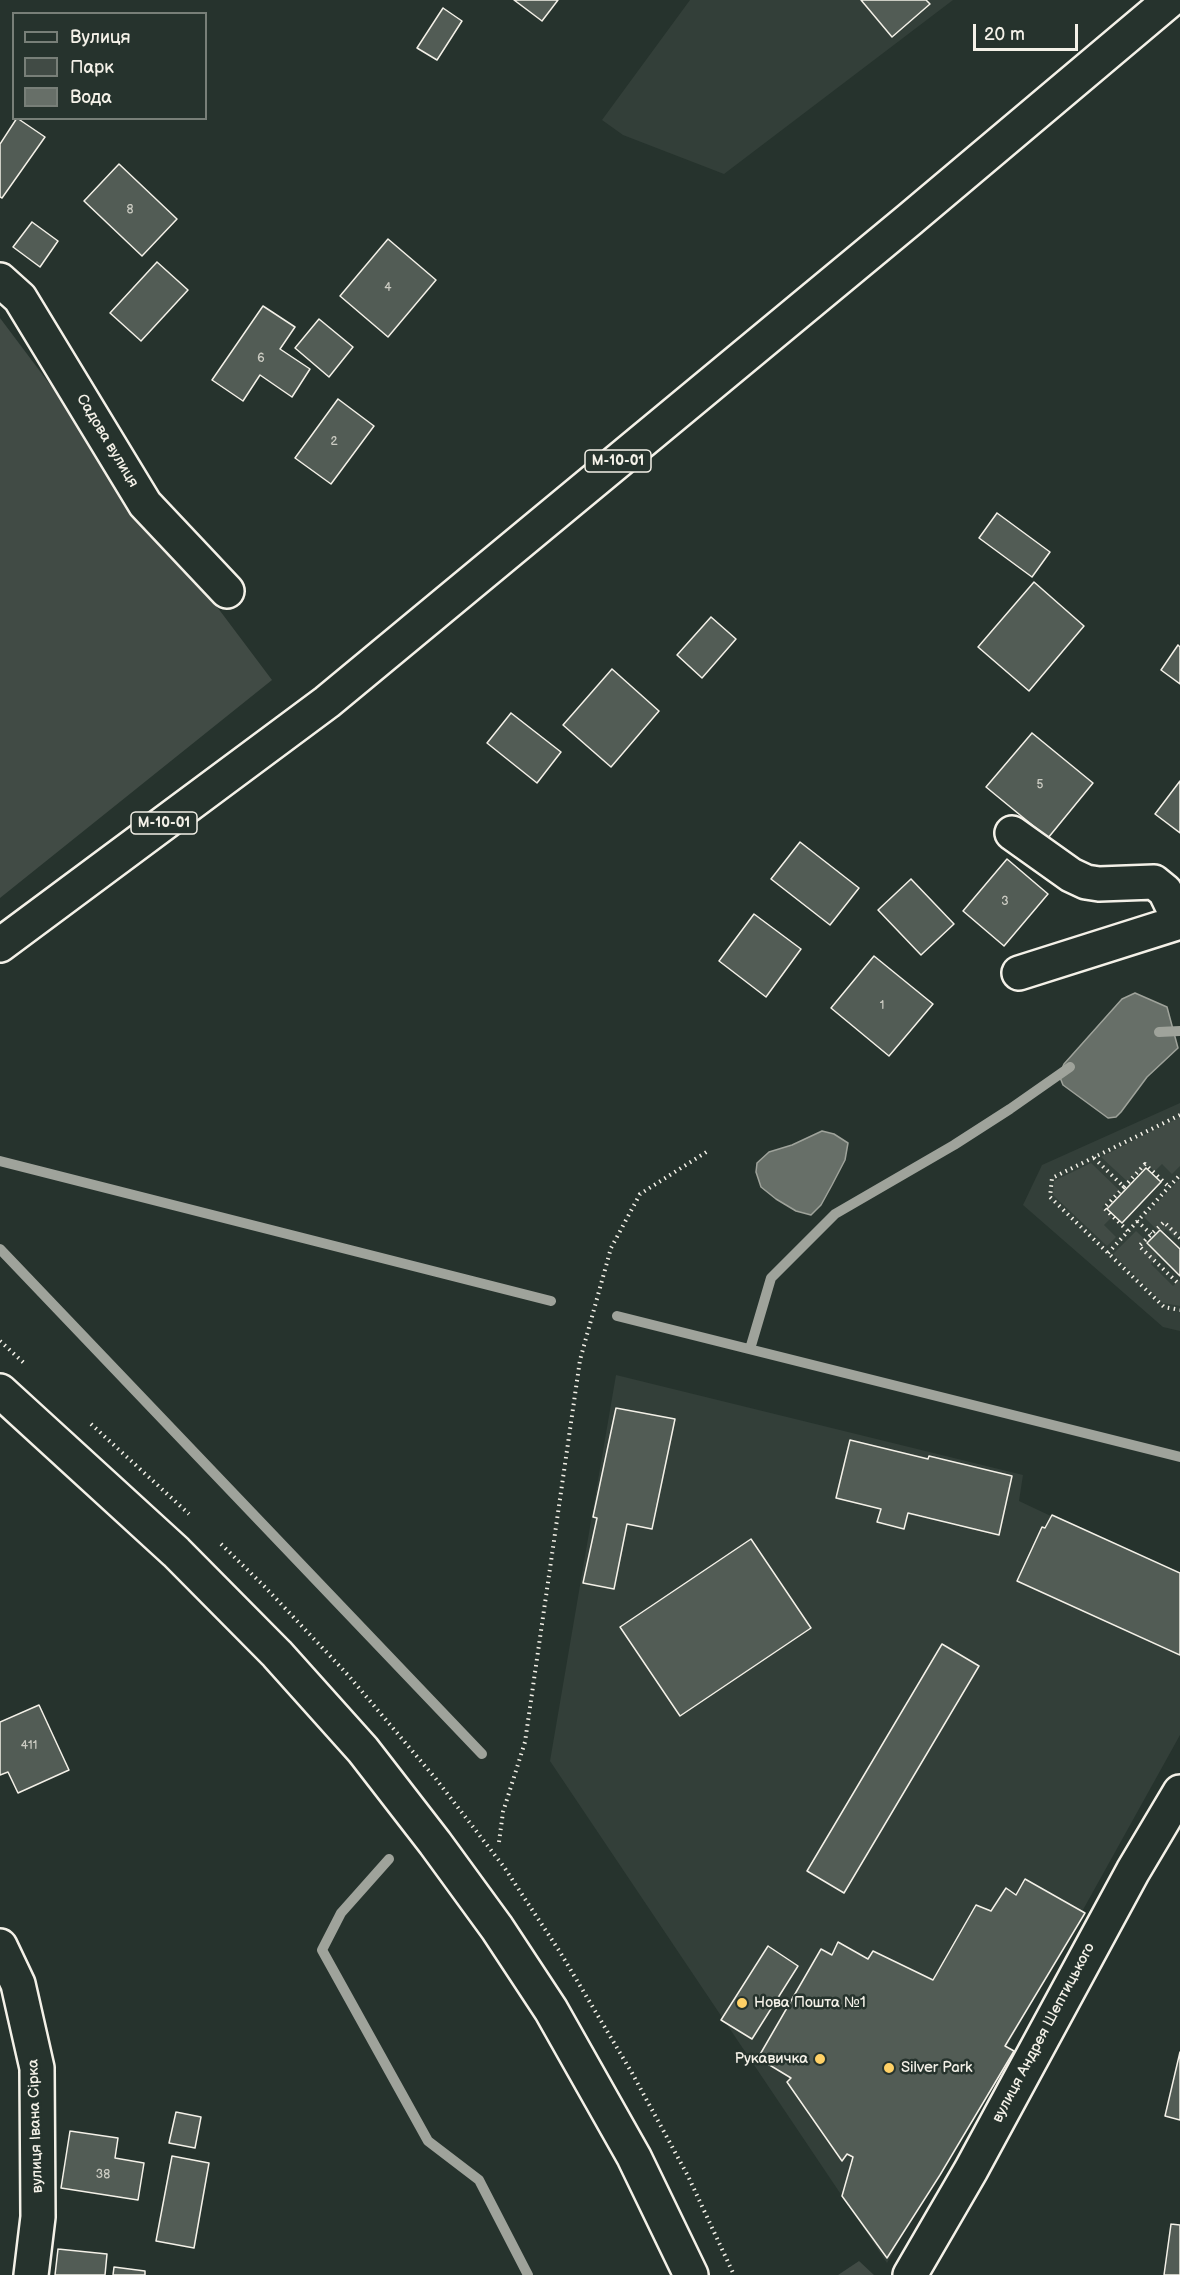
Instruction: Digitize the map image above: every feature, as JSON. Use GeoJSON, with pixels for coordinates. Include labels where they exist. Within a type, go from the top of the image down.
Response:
{"type":"FeatureCollection","features":[{"type":"Feature","properties":{"kind":"main road","name":"М-10-01"},"geometry":{"type":"LineString","coordinates":[[0,945],[327,702],[909,220],[1170,0]]}},
{"type":"Feature","properties":{"kind":"main road","name":"Садова вулиця"},"geometry":{"type":"LineString","coordinates":[[0,280],[20,298],[145,504],[227,591]]}},
{"type":"Feature","properties":{"kind":"main road"},"geometry":{"type":"LineString","coordinates":[[1012,833],[1071,875],[1086,882],[1100,884],[1154,882],[1166,891],[1180,922],[1019,973]]}},
{"type":"Feature","properties":{"kind":"main road"},"geometry":{"type":"LineString","coordinates":[[0,1391],[176,1552],[277,1654],[363,1750],[497,1928],[551,2010],[634,2157],[691,2275]]}},
{"type":"Feature","properties":{"kind":"main road","name":"вулиця Андрея Шептицького"},"geometry":{"type":"LineString","coordinates":[[910,2275],[970,2170],[1132,1870],[1180,1792]]}},
{"type":"Feature","properties":{"kind":"main road","name":"вулиця Івана Сірка"},"geometry":{"type":"LineString","coordinates":[[3,1958],[18,1984],[32,2041],[38,2085],[38,2217],[31,2275]]}},
{"type":"Feature","properties":{"kind":"path"},"geometry":{"type":"LineString","coordinates":[[1180,1115],[1052,1178],[1050,1197],[1164,1307],[1180,1310]]}},
{"type":"Feature","properties":{"kind":"path"},"geometry":{"type":"LineString","coordinates":[[499,1842],[503,1812],[525,1742],[580,1360],[611,1248],[640,1194],[708,1151]]}},
{"type":"Feature","properties":{"kind":"path"},"geometry":{"type":"LineString","coordinates":[[1094,1158],[1124,1187]]}},
{"type":"Feature","properties":{"kind":"path"},"geometry":{"type":"LineString","coordinates":[[1128,1231],[1104,1208],[1145,1164],[1169,1187]]}},
{"type":"Feature","properties":{"kind":"path"},"geometry":{"type":"LineString","coordinates":[[1108,1252],[1180,1175]]}},
{"type":"Feature","properties":{"kind":"path"},"geometry":{"type":"LineString","coordinates":[[1137,1221],[1151,1234]]}},
{"type":"Feature","properties":{"kind":"path"},"geometry":{"type":"LineString","coordinates":[[1180,1238],[1164,1222],[1139,1246],[1180,1285]]}},
{"type":"Feature","properties":{"kind":"shaded area"},"geometry":{"type":"Polygon","coordinates":[[[690,0],[953,0],[724,174],[623,135],[602,120],[690,0]]]}},
{"type":"Feature","properties":{"kind":"shaded area"},"geometry":{"type":"Polygon","coordinates":[[[1180,1103],[1180,1331],[1163,1327],[1023,1205],[1042,1165],[1180,1103]]]}},
{"type":"Feature","properties":{"kind":"shaded area"},"geometry":{"type":"Polygon","coordinates":[[[616,1375],[1023,1475],[1019,1501],[1180,1577],[1180,1735],[887,2263],[550,1761],[616,1375]]]}},
{"type":"Feature","properties":{"kind":"green space"},"geometry":{"type":"Polygon","coordinates":[[[0,318],[272,680],[0,898],[0,318]]]}},
{"type":"Feature","properties":{"kind":"green space"},"geometry":{"type":"Polygon","coordinates":[[[1180,1117],[1180,1166],[1172,1174],[1162,1164],[1154,1172],[1149,1165],[1127,1181],[1101,1157],[1180,1117]]]}},
{"type":"Feature","properties":{"kind":"green space"},"geometry":{"type":"Polygon","coordinates":[[[1091,1163],[1119,1190],[1102,1207],[1112,1217],[1104,1225],[1116,1237],[1107,1246],[1053,1195],[1054,1181],[1091,1163]]]}},
{"type":"Feature","properties":{"kind":"green space"},"geometry":{"type":"Polygon","coordinates":[[[1180,1179],[1180,1233],[1175,1238],[1166,1229],[1161,1234],[1144,1217],[1180,1179]]]}},
{"type":"Feature","properties":{"kind":"green space"},"geometry":{"type":"Polygon","coordinates":[[[1136,1231],[1160,1254],[1151,1264],[1173,1286],[1180,1279],[1180,1306],[1163,1303],[1113,1254],[1136,1231]]]}},
{"type":"Feature","properties":{"kind":"green space"},"geometry":{"type":"Polygon","coordinates":[[[859,2261],[874,2275],[838,2275],[859,2261]]]}},
{"type":"Feature","properties":{"kind":"water"},"geometry":{"type":"Polygon","coordinates":[[[1135,993],[1167,1007],[1178,1048],[1147,1077],[1116,1117],[1108,1118],[1063,1085],[1059,1075],[1064,1064],[1122,999],[1135,993]]]}},
{"type":"Feature","properties":{"kind":"water"},"geometry":{"type":"Polygon","coordinates":[[[822,1131],[834,1134],[848,1143],[845,1160],[821,1205],[811,1215],[796,1211],[761,1187],[756,1172],[757,1163],[769,1152],[792,1145],[822,1131]]]}},
{"type":"Feature","properties":{"kind":"building"},"geometry":{"type":"Polygon","coordinates":[[[514,0],[558,0],[542,21],[514,0]]]}},
{"type":"Feature","properties":{"kind":"building"},"geometry":{"type":"Polygon","coordinates":[[[861,0],[926,0],[930,4],[892,37],[861,0]]]}},
{"type":"Feature","properties":{"kind":"building"},"geometry":{"type":"Polygon","coordinates":[[[443,8],[462,21],[437,60],[417,48],[443,8]]]}},
{"type":"Feature","properties":{"kind":"building"},"geometry":{"type":"Polygon","coordinates":[[[16,120],[20,120],[45,137],[2,198],[0,197],[0,144],[16,120]]]}},
{"type":"Feature","properties":{"kind":"building"},"geometry":{"type":"Polygon","coordinates":[[[119,164],[177,219],[142,256],[84,201],[119,164]]]}},
{"type":"Feature","properties":{"kind":"building"},"geometry":{"type":"Polygon","coordinates":[[[32,222],[58,241],[40,267],[13,247],[32,222]]]}},
{"type":"Feature","properties":{"kind":"building"},"geometry":{"type":"Polygon","coordinates":[[[388,239],[436,280],[388,337],[340,296],[388,239]]]}},
{"type":"Feature","properties":{"kind":"building"},"geometry":{"type":"Polygon","coordinates":[[[157,262],[188,290],[141,341],[110,313],[157,262]]]}},
{"type":"Feature","properties":{"kind":"building"},"geometry":{"type":"Polygon","coordinates":[[[263,306],[295,327],[280,349],[310,369],[292,397],[260,375],[243,401],[212,380],[263,306]]]}},
{"type":"Feature","properties":{"kind":"building"},"geometry":{"type":"Polygon","coordinates":[[[319,319],[353,347],[329,377],[295,348],[319,319]]]}},
{"type":"Feature","properties":{"kind":"building"},"geometry":{"type":"Polygon","coordinates":[[[338,399],[374,426],[331,484],[295,458],[338,399]]]}},
{"type":"Feature","properties":{"kind":"building"},"geometry":{"type":"Polygon","coordinates":[[[997,513],[1050,552],[1032,577],[979,538],[997,513]]]}},
{"type":"Feature","properties":{"kind":"building"},"geometry":{"type":"Polygon","coordinates":[[[1034,582],[1084,626],[1029,691],[978,647],[1034,582]]]}},
{"type":"Feature","properties":{"kind":"building"},"geometry":{"type":"Polygon","coordinates":[[[711,617],[736,639],[702,678],[677,655],[711,617]]]}},
{"type":"Feature","properties":{"kind":"building"},"geometry":{"type":"Polygon","coordinates":[[[1178,645],[1180,647],[1180,684],[1161,670],[1178,645]]]}},
{"type":"Feature","properties":{"kind":"building"},"geometry":{"type":"Polygon","coordinates":[[[612,669],[659,711],[611,767],[563,725],[612,669]]]}},
{"type":"Feature","properties":{"kind":"building"},"geometry":{"type":"Polygon","coordinates":[[[511,713],[561,752],[537,783],[487,743],[511,713]]]}},
{"type":"Feature","properties":{"kind":"building"},"geometry":{"type":"Polygon","coordinates":[[[1032,733],[1093,783],[1048,838],[986,787],[1032,733]]]}},
{"type":"Feature","properties":{"kind":"building"},"geometry":{"type":"Polygon","coordinates":[[[1180,781],[1180,833],[1155,814],[1180,781]]]}},
{"type":"Feature","properties":{"kind":"building"},"geometry":{"type":"Polygon","coordinates":[[[800,842],[859,888],[830,925],[771,879],[800,842]]]}},
{"type":"Feature","properties":{"kind":"building"},"geometry":{"type":"Polygon","coordinates":[[[1007,859],[1048,894],[1004,946],[963,911],[1007,859]]]}},
{"type":"Feature","properties":{"kind":"building"},"geometry":{"type":"Polygon","coordinates":[[[911,879],[954,924],[921,955],[878,910],[911,879]]]}},
{"type":"Feature","properties":{"kind":"building"},"geometry":{"type":"Polygon","coordinates":[[[754,914],[801,949],[766,997],[719,961],[754,914]]]}},
{"type":"Feature","properties":{"kind":"building"},"geometry":{"type":"Polygon","coordinates":[[[874,956],[933,1004],[889,1056],[831,1008],[874,956]]]}},
{"type":"Feature","properties":{"kind":"building"},"geometry":{"type":"Polygon","coordinates":[[[1146,1168],[1161,1182],[1122,1223],[1107,1209],[1146,1168]]]}},
{"type":"Feature","properties":{"kind":"building"},"geometry":{"type":"Polygon","coordinates":[[[1160,1230],[1180,1249],[1180,1276],[1147,1243],[1160,1230]]]}},
{"type":"Feature","properties":{"kind":"building"},"geometry":{"type":"Polygon","coordinates":[[[616,1408],[675,1419],[652,1529],[627,1524],[614,1589],[583,1583],[597,1518],[593,1517],[616,1408]]]}},
{"type":"Feature","properties":{"kind":"building"},"geometry":{"type":"Polygon","coordinates":[[[850,1440],[1012,1476],[999,1535],[908,1513],[904,1529],[877,1522],[881,1509],[836,1498],[850,1440]]]}},
{"type":"Feature","properties":{"kind":"building"},"geometry":{"type":"Polygon","coordinates":[[[1052,1515],[1180,1573],[1180,1655],[1017,1581],[1042,1527],[1045,1528],[1052,1515]]]}},
{"type":"Feature","properties":{"kind":"building"},"geometry":{"type":"Polygon","coordinates":[[[751,1539],[811,1628],[680,1716],[620,1627],[751,1539]]]}},
{"type":"Feature","properties":{"kind":"building"},"geometry":{"type":"Polygon","coordinates":[[[942,1644],[979,1666],[844,1893],[807,1871],[942,1644]]]}},
{"type":"Feature","properties":{"kind":"building"},"geometry":{"type":"Polygon","coordinates":[[[39,1705],[69,1770],[18,1793],[8,1772],[0,1775],[0,1722],[39,1705]]]}},
{"type":"Feature","properties":{"kind":"building","name":"Silver Park"},"geometry":{"type":"Polygon","coordinates":[[[1025,1879],[1085,1913],[1005,2046],[1014,2051],[887,2258],[842,2196],[853,2157],[847,2154],[842,2161],[787,2082],[791,2078],[758,2058],[821,1949],[832,1955],[838,1942],[868,1959],[873,1951],[933,1980],[976,1905],[991,1911],[1006,1888],[1016,1895],[1025,1879]]]}},
{"type":"Feature","properties":{"kind":"building"},"geometry":{"type":"Polygon","coordinates":[[[768,1946],[798,1966],[752,2039],[721,2020],[768,1946]]]}},
{"type":"Feature","properties":{"kind":"building"},"geometry":{"type":"Polygon","coordinates":[[[1180,2052],[1180,2120],[1165,2116],[1180,2052]]]}},
{"type":"Feature","properties":{"kind":"building"},"geometry":{"type":"Polygon","coordinates":[[[176,2112],[201,2117],[195,2148],[169,2143],[176,2112]]]}},
{"type":"Feature","properties":{"kind":"building"},"geometry":{"type":"Polygon","coordinates":[[[70,2131],[118,2138],[115,2158],[144,2163],[138,2200],[61,2188],[70,2131]]]}},
{"type":"Feature","properties":{"kind":"building"},"geometry":{"type":"Polygon","coordinates":[[[172,2156],[209,2163],[194,2248],[156,2241],[172,2156]]]}},
{"type":"Feature","properties":{"kind":"building"},"geometry":{"type":"Polygon","coordinates":[[[1171,2224],[1180,2225],[1180,2275],[1164,2275],[1171,2224]]]}},
{"type":"Feature","properties":{"kind":"building"},"geometry":{"type":"Polygon","coordinates":[[[58,2249],[107,2254],[105,2275],[55,2275],[58,2249]]]}},
{"type":"Feature","properties":{"kind":"building"},"geometry":{"type":"Polygon","coordinates":[[[114,2267],[145,2271],[145,2275],[113,2275],[114,2267]]]}},
{"type":"Feature","properties":{"kind":"waterway"},"geometry":{"type":"LineString","coordinates":[[1159,1032],[1180,1031]]}},
{"type":"Feature","properties":{"kind":"waterway"},"geometry":{"type":"LineString","coordinates":[[750,1349],[771,1278],[835,1214],[954,1145],[1070,1067]]}},
{"type":"Feature","properties":{"kind":"waterway"},"geometry":{"type":"LineString","coordinates":[[0,1161],[551,1301]]}},
{"type":"Feature","properties":{"kind":"waterway"},"geometry":{"type":"LineString","coordinates":[[0,1249],[482,1754]]}},
{"type":"Feature","properties":{"kind":"waterway"},"geometry":{"type":"LineString","coordinates":[[617,1316],[1180,1457]]}},
{"type":"Feature","properties":{"kind":"waterway"},"geometry":{"type":"LineString","coordinates":[[389,1859],[341,1913],[322,1950],[428,2141],[479,2180],[528,2275]]}},
{"type":"Feature","properties":{"kind":"place","name":"Нова Пошта №1"},"geometry":{"type":"Point","coordinates":[742,2003]}},
{"type":"Feature","properties":{"kind":"place","name":"Рукавичка"},"geometry":{"type":"Point","coordinates":[820,2059]}},
{"type":"Feature","properties":{"kind":"place","name":"Silver Park"},"geometry":{"type":"Point","coordinates":[889,2068]}}]}
